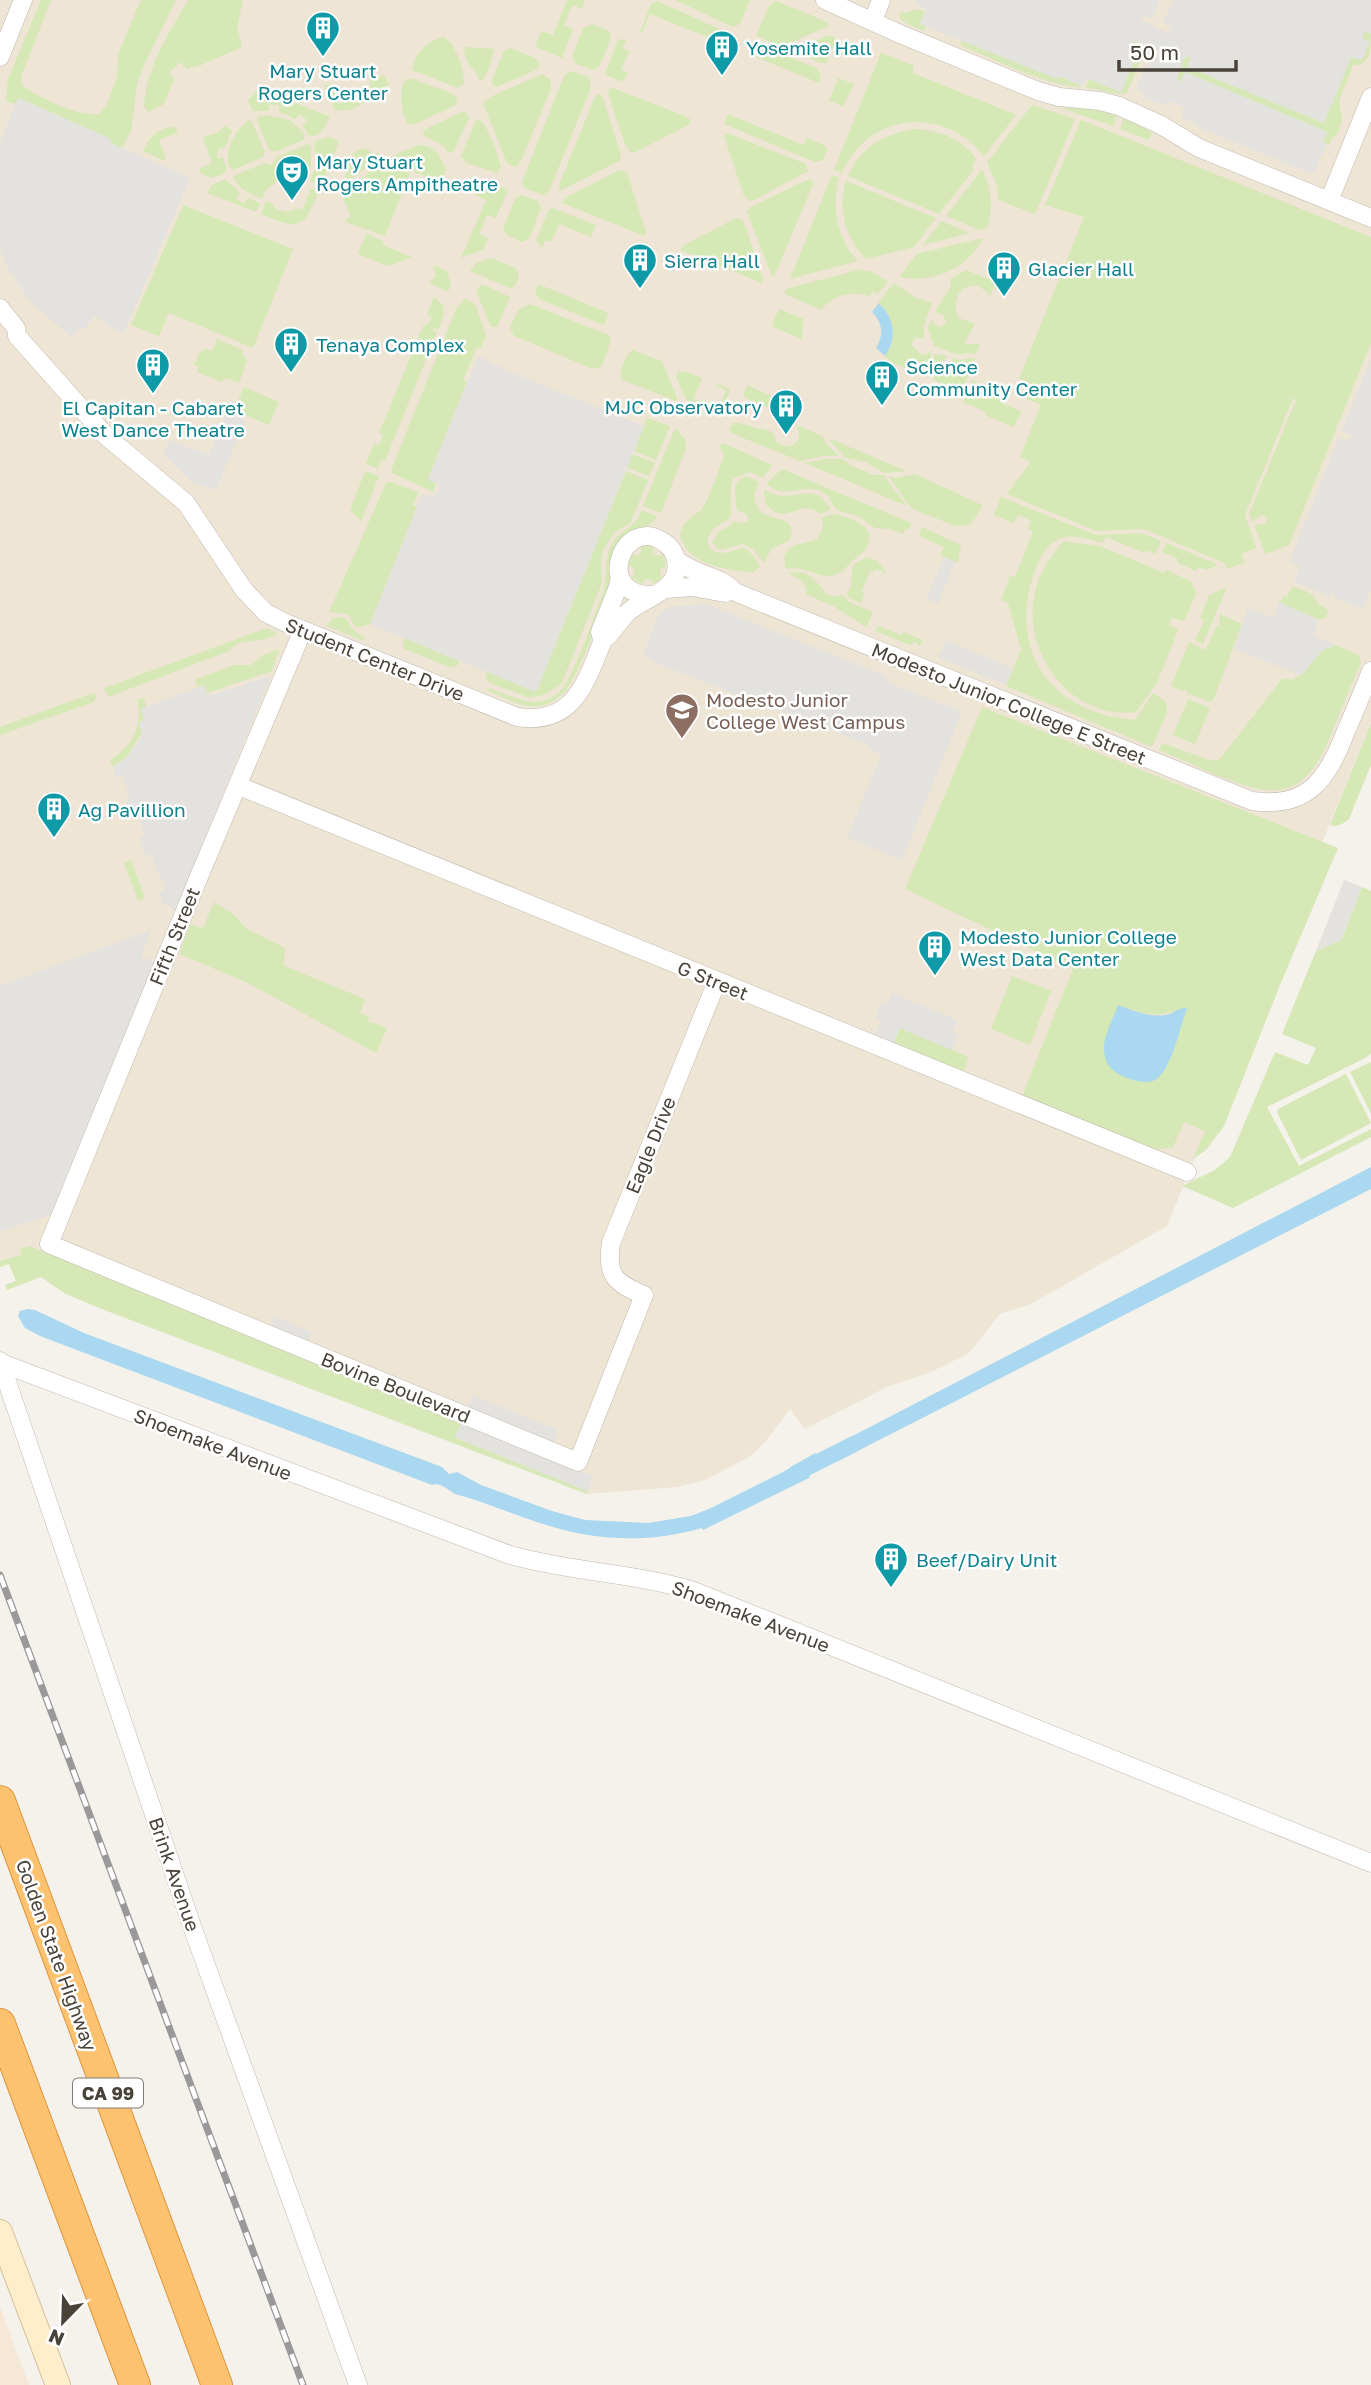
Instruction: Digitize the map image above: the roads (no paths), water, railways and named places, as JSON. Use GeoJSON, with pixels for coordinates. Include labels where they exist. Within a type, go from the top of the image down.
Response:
{"type":"FeatureCollection","features":[{"type":"Feature","properties":{"kind":"highway","name":"Golden State Highway"},"geometry":{"type":"LineString","coordinates":[[0,1801],[217,2385]]}},
{"type":"Feature","properties":{"kind":"highway"},"geometry":{"type":"LineString","coordinates":[[0,2024],[135,2385]]}},
{"type":"Feature","properties":{"kind":"main road"},"geometry":{"type":"LineString","coordinates":[[1,2235],[6,2265],[58,2385]]}},
{"type":"Feature","properties":{"kind":"street"},"geometry":{"type":"LineString","coordinates":[[0,57],[23,0]]}},
{"type":"Feature","properties":{"kind":"street"},"geometry":{"type":"LineString","coordinates":[[825,0],[1038,91],[1059,97],[1100,101],[1124,108],[1161,125],[1199,148],[1371,218]]}},
{"type":"Feature","properties":{"kind":"street"},"geometry":{"type":"LineString","coordinates":[[873,21],[881,0]]}},
{"type":"Feature","properties":{"kind":"street"},"geometry":{"type":"LineString","coordinates":[[1329,201],[1371,97]]}},
{"type":"Feature","properties":{"kind":"street","name":"Student Center Drive"},"geometry":{"type":"LineString","coordinates":[[0,308],[16,328],[17,336]]}},
{"type":"Feature","properties":{"kind":"street","name":"Student Center Drive"},"geometry":{"type":"LineString","coordinates":[[0,324],[9,334],[17,336],[106,436],[186,503],[255,603],[277,619],[303,630],[527,719],[556,714],[576,698],[586,682],[603,640],[627,613],[659,592]]}},
{"type":"Feature","properties":{"kind":"street"},"geometry":{"type":"LineString","coordinates":[[653,537],[661,540],[673,551],[676,559],[676,575],[659,592],[635,593],[628,589],[620,576],[618,561],[621,553],[638,538],[653,537]]}},
{"type":"Feature","properties":{"kind":"street","name":"Modesto Junior College E Street"},"geometry":{"type":"LineString","coordinates":[[676,559],[685,566],[729,585],[735,592],[1242,797],[1263,803],[1284,802],[1310,789],[1328,772],[1371,671]]}},
{"type":"Feature","properties":{"kind":"street","name":"Student Center Drive"},"geometry":{"type":"LineString","coordinates":[[603,640],[600,632],[620,576]]}},
{"type":"Feature","properties":{"kind":"street","name":"Modesto Junior College E Street"},"geometry":{"type":"LineString","coordinates":[[659,592],[692,587],[727,594],[735,592]]}},
{"type":"Feature","properties":{"kind":"street","name":"Fifth Street"},"geometry":{"type":"LineString","coordinates":[[49,1244],[303,630]]}},
{"type":"Feature","properties":{"kind":"street","name":"G Street"},"geometry":{"type":"LineString","coordinates":[[239,786],[1187,1172]]}},
{"type":"Feature","properties":{"kind":"street","name":"Eagle Drive"},"geometry":{"type":"LineString","coordinates":[[644,1295],[616,1281],[610,1266],[611,1243],[717,981]]}},
{"type":"Feature","properties":{"kind":"street","name":"Bovine Boulevard"},"geometry":{"type":"LineString","coordinates":[[49,1244],[578,1462],[644,1295]]}},
{"type":"Feature","properties":{"kind":"street","name":"Shoemake Avenue"},"geometry":{"type":"LineString","coordinates":[[0,1362],[510,1555],[550,1565],[652,1580],[694,1591],[1371,1863]]}},
{"type":"Feature","properties":{"kind":"street","name":"Brink Avenue"},"geometry":{"type":"LineString","coordinates":[[0,1362],[194,1932],[358,2385]]}},
{"type":"Feature","properties":{"kind":"water"},"geometry":{"type":"Polygon","coordinates":[[[879,303],[888,315],[893,335],[885,356],[876,348],[881,329],[872,312],[879,303]]]}},
{"type":"Feature","properties":{"kind":"water"},"geometry":{"type":"Polygon","coordinates":[[[1118,1005],[1157,1016],[1187,1008],[1168,1064],[1153,1081],[1140,1082],[1126,1078],[1114,1071],[1107,1062],[1105,1041],[1118,1005]]]}},
{"type":"Feature","properties":{"kind":"water"},"geometry":{"type":"Polygon","coordinates":[[[1371,1167],[1371,1189],[836,1462],[834,1459],[841,1442],[1371,1167]]]}},
{"type":"Feature","properties":{"kind":"water"},"geometry":{"type":"Polygon","coordinates":[[[28,1309],[84,1333],[442,1467],[449,1474],[457,1472],[481,1485],[585,1520],[648,1523],[691,1516],[783,1472],[815,1453],[817,1458],[809,1478],[703,1530],[702,1528],[640,1538],[578,1533],[455,1494],[441,1485],[432,1485],[40,1336],[25,1328],[18,1316],[20,1311],[28,1309]]]}},
{"type":"Feature","properties":{"kind":"waterway"},"geometry":{"type":"LineString","coordinates":[[796,1473],[854,1444]]}},
{"type":"Feature","properties":{"kind":"railway"},"geometry":{"type":"LineString","coordinates":[[0,1575],[303,2385]]}},
{"type":"Feature","properties":{"kind":"place","name":"Mary Stuart Rogers Center"},"geometry":{"type":"Point","coordinates":[323,58]}},
{"type":"Feature","properties":{"kind":"place","name":"Yosemite Hall"},"geometry":{"type":"Point","coordinates":[722,77]}},
{"type":"Feature","properties":{"kind":"place","name":"Mary Stuart Rogers Ampitheatre"},"geometry":{"type":"Point","coordinates":[292,202]}},
{"type":"Feature","properties":{"kind":"place","name":"Sierra Hall"},"geometry":{"type":"Point","coordinates":[640,290]}},
{"type":"Feature","properties":{"kind":"place","name":"Glacier Hall"},"geometry":{"type":"Point","coordinates":[1004,298]}},
{"type":"Feature","properties":{"kind":"place","name":"Tenaya Complex"},"geometry":{"type":"Point","coordinates":[291,374]}},
{"type":"Feature","properties":{"kind":"place","name":"El Capitan - Cabaret West Dance Theatre"},"geometry":{"type":"Point","coordinates":[153,395]}},
{"type":"Feature","properties":{"kind":"place","name":"Science Community Center"},"geometry":{"type":"Point","coordinates":[882,407]}},
{"type":"Feature","properties":{"kind":"place","name":"MJC Observatory"},"geometry":{"type":"Point","coordinates":[786,436]}},
{"type":"Feature","properties":{"kind":"place","name":"Modesto Junior College West Campus"},"geometry":{"type":"Point","coordinates":[682,740]}},
{"type":"Feature","properties":{"kind":"place","name":"Ag Pavillion"},"geometry":{"type":"Point","coordinates":[54,839]}},
{"type":"Feature","properties":{"kind":"place","name":"Modesto Junior College West Data Center"},"geometry":{"type":"Point","coordinates":[935,977]}},
{"type":"Feature","properties":{"kind":"place","name":"Beef/Dairy Unit"},"geometry":{"type":"Point","coordinates":[891,1589]}}]}
